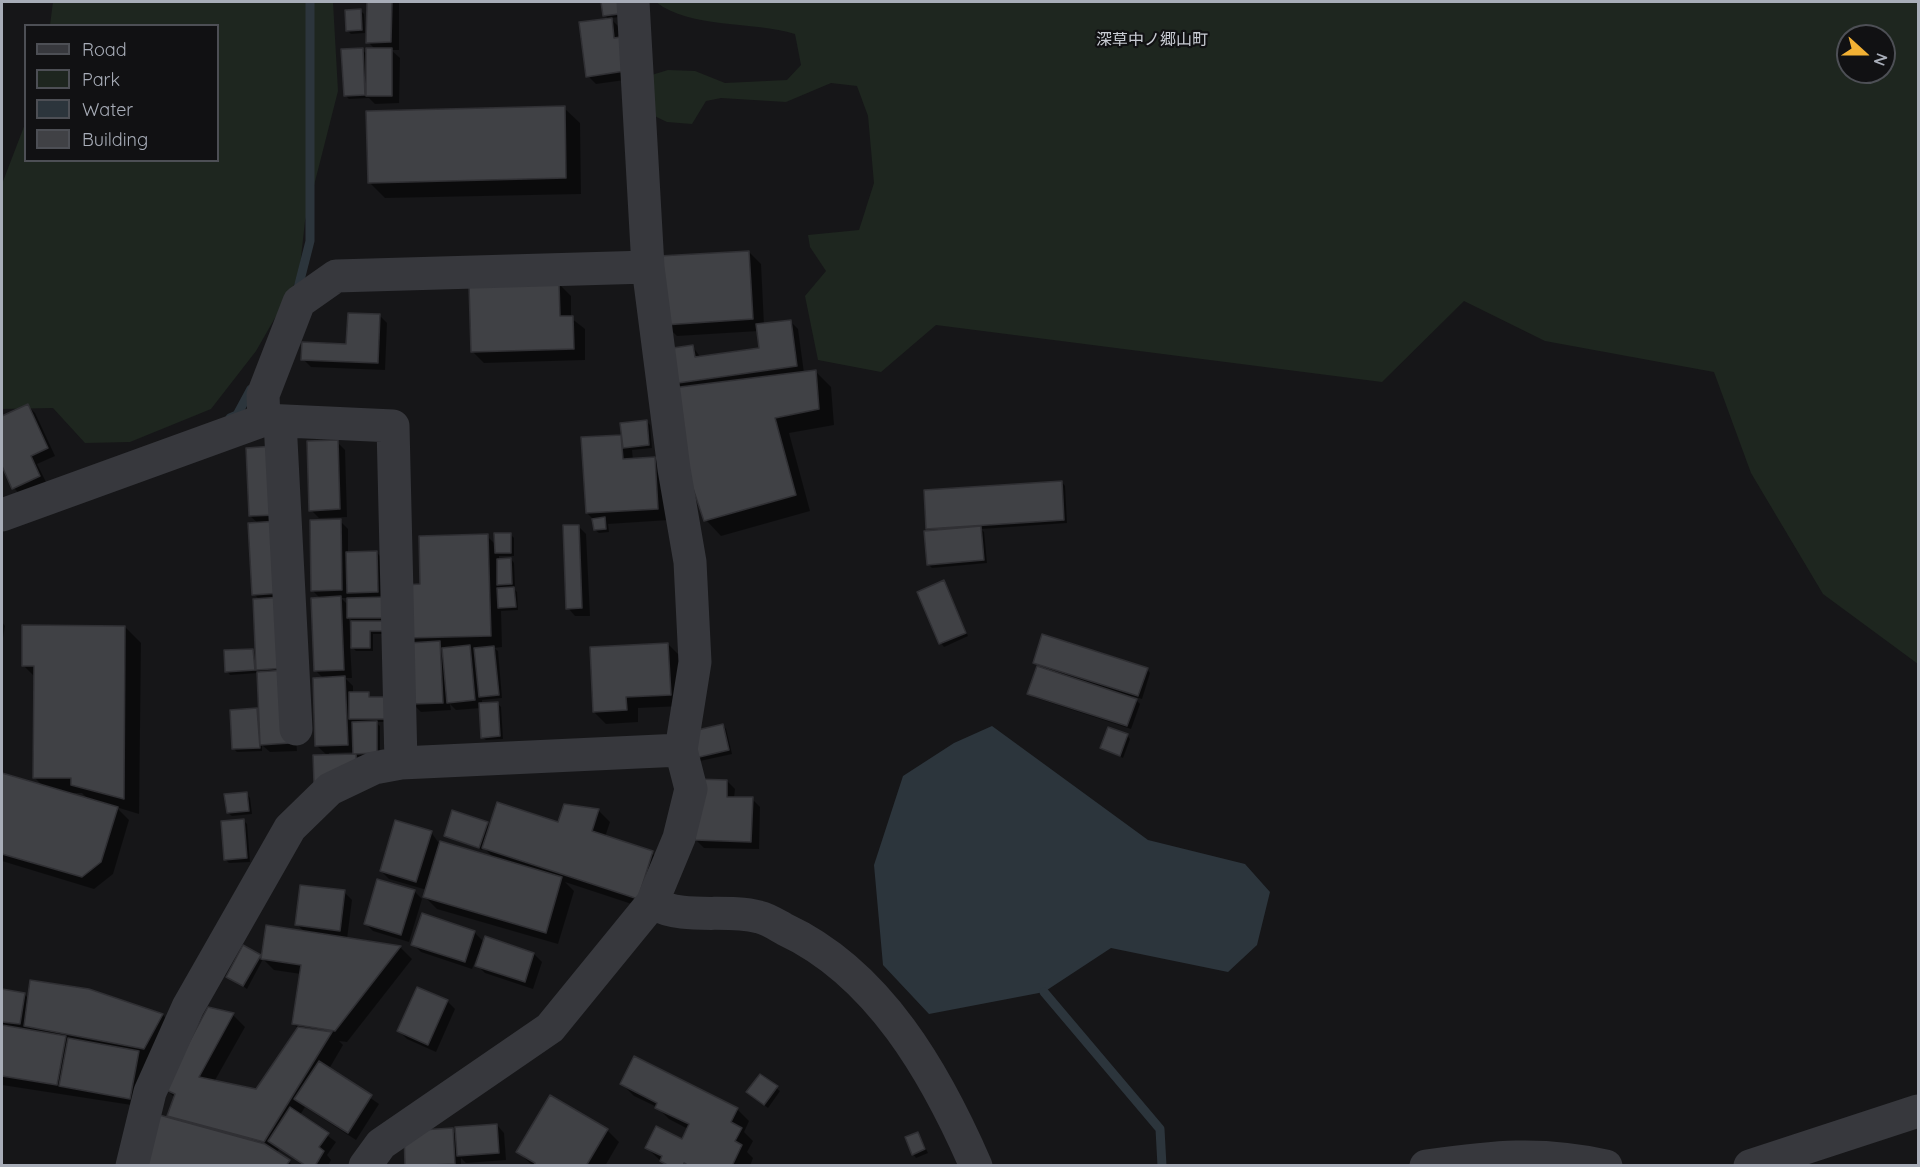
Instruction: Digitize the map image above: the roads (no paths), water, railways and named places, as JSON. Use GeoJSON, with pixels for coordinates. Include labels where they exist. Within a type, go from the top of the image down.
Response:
{"type":"FeatureCollection","features":[{"type":"Feature","properties":{"kind":"street"},"geometry":{"type":"LineString","coordinates":[[364,1166],[381,1144],[550,1029],[652,903],[679,838],[691,789],[681,750],[695,662],[690,562],[674,469],[648,267],[633,2]]}},
{"type":"Feature","properties":{"kind":"street"},"geometry":{"type":"LineString","coordinates":[[296,729],[272,420],[263,394],[299,302],[336,276],[648,267]]}},
{"type":"Feature","properties":{"kind":"street"},"geometry":{"type":"LineString","coordinates":[[2,515],[272,420],[393,426],[400,763]]}},
{"type":"Feature","properties":{"kind":"street"},"geometry":{"type":"LineString","coordinates":[[132,1166],[150,1092],[188,1007],[290,828],[330,789],[374,768],[400,763],[681,750]]}},
{"type":"Feature","properties":{"kind":"street"},"geometry":{"type":"LineString","coordinates":[[652,903],[667,912],[759,917],[815,943],[861,984],[898,1025],[953,1113],[976,1166]]}},
{"type":"Feature","properties":{"kind":"street"},"geometry":{"type":"LineString","coordinates":[[1749,1166],[1918,1111]]}},
{"type":"Feature","properties":{"kind":"street"},"geometry":{"type":"LineString","coordinates":[[1426,1166],[1504,1155],[1567,1157],[1606,1166]]}},
{"type":"Feature","properties":{"kind":"water"},"geometry":{"type":"Polygon","coordinates":[[[992,726],[1148,840],[1245,864],[1270,892],[1257,945],[1228,972],[1111,948],[1044,992],[929,1014],[883,965],[874,865],[903,776],[954,743],[992,726]]]}},
{"type":"Feature","properties":{"kind":"waterway"},"geometry":{"type":"LineString","coordinates":[[297,292],[310,241],[310,2]]}},
{"type":"Feature","properties":{"kind":"waterway"},"geometry":{"type":"LineString","coordinates":[[230,418],[237,415],[251,389]]}},
{"type":"Feature","properties":{"kind":"waterway"},"geometry":{"type":"LineString","coordinates":[[1044,992],[1160,1129],[1162,1166]]}},
{"type":"Feature","properties":{"kind":"district","name":"深草中ノ郷山町"},"geometry":{"type":"Point","coordinates":[1152,40]}}]}
